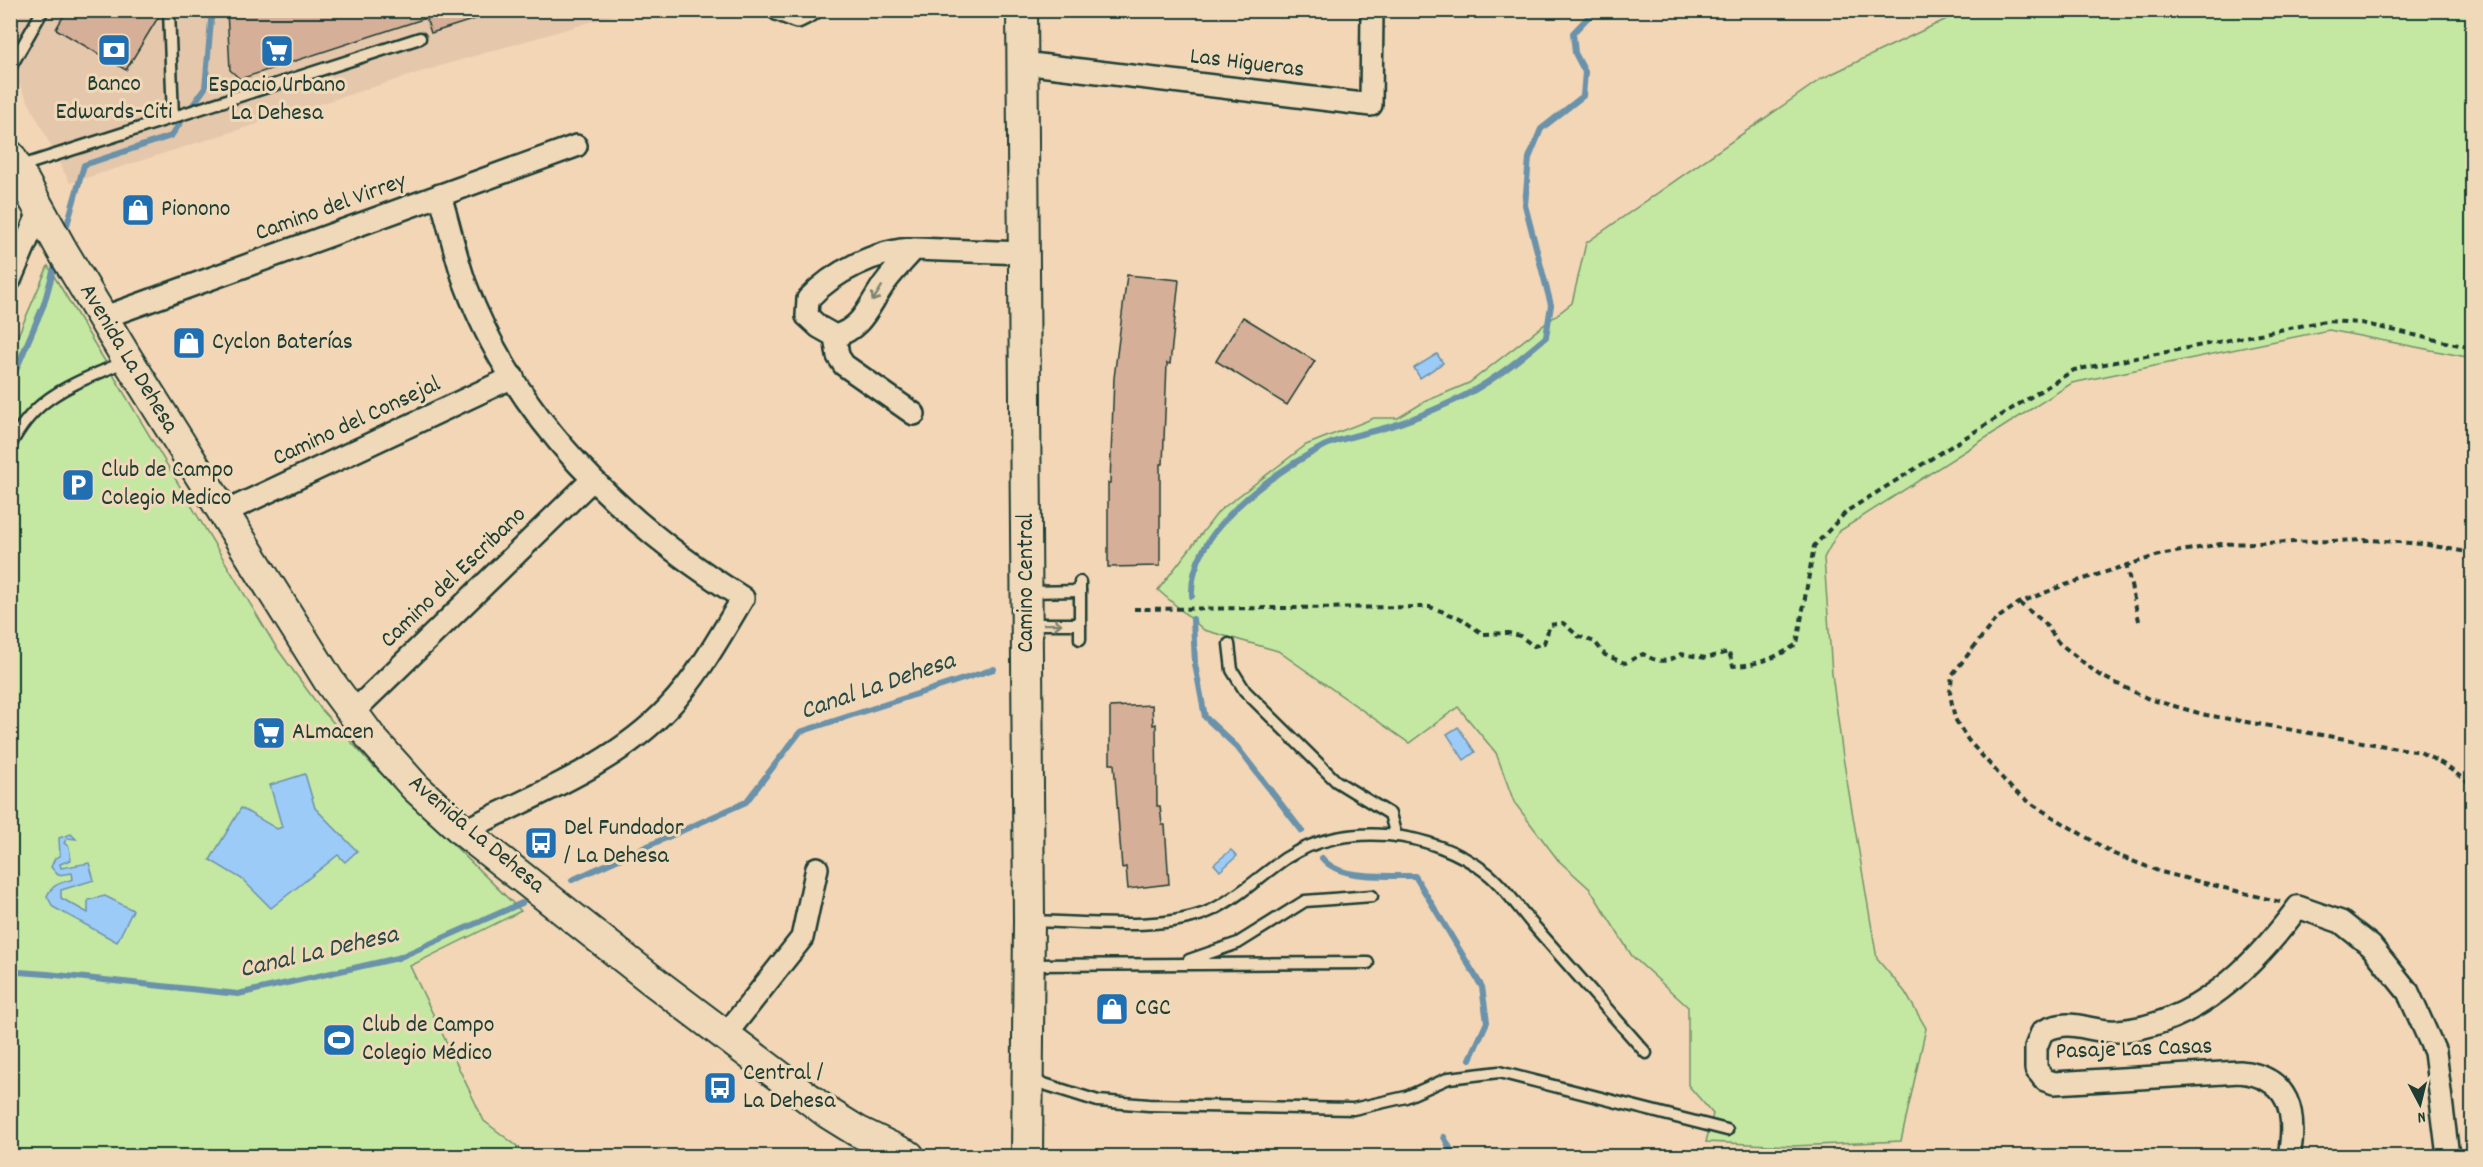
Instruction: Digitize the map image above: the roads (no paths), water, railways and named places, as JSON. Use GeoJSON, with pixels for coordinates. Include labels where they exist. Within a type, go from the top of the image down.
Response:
{"type":"FeatureCollection","features":[{"type":"Feature","properties":{"kind":"main road","name":"Camino Central"},"geometry":{"type":"LineString","coordinates":[[1022,10],[1029,921],[1027,1156]]}},
{"type":"Feature","properties":{"kind":"main road","name":"Avenida La Dehesa"},"geometry":{"type":"LineString","coordinates":[[14,162],[102,318],[223,513],[352,713],[401,771],[463,831],[652,980],[828,1113],[857,1131],[909,1156]]}},
{"type":"Feature","properties":{"kind":"street"},"geometry":{"type":"LineString","coordinates":[[779,10],[797,17],[811,10]]}},
{"type":"Feature","properties":{"kind":"street","name":"Las Higueras"},"geometry":{"type":"LineString","coordinates":[[1023,63],[1371,105],[1372,10]]}},
{"type":"Feature","properties":{"kind":"street","name":"Camino del Virrey"},"geometry":{"type":"LineString","coordinates":[[102,318],[576,146]]}},
{"type":"Feature","properties":{"kind":"street"},"geometry":{"type":"LineString","coordinates":[[440,195],[465,282],[513,376],[543,419],[592,480],[673,552],[743,598],[688,686],[648,728],[597,764],[463,831]]}},
{"type":"Feature","properties":{"kind":"street"},"geometry":{"type":"LineString","coordinates":[[10,280],[16,252],[40,210]]}},
{"type":"Feature","properties":{"kind":"street"},"geometry":{"type":"LineString","coordinates":[[914,249],[881,288],[862,321],[847,333],[835,336],[819,327],[807,316],[808,299],[820,286],[848,268],[897,249],[914,249],[1024,253]]}},
{"type":"Feature","properties":{"kind":"street"},"geometry":{"type":"LineString","coordinates":[[835,336],[838,356],[844,365],[914,414]]}},
{"type":"Feature","properties":{"kind":"street","name":"Camino del Consejal"},"geometry":{"type":"LineString","coordinates":[[223,513],[513,376]]}},
{"type":"Feature","properties":{"kind":"street","name":"Camino del Escribano"},"geometry":{"type":"LineString","coordinates":[[352,713],[592,480]]}},
{"type":"Feature","properties":{"kind":"street"},"geometry":{"type":"LineString","coordinates":[[726,1034],[802,938],[818,868]]}},
{"type":"Feature","properties":{"kind":"street","name":"Pasaje Las Casas"},"geometry":{"type":"LineString","coordinates":[[2289,1156],[2292,1126],[2285,1095],[2278,1086],[2255,1074],[2240,1072],[2054,1083],[2041,1076],[2035,1061],[2036,1047],[2042,1032],[2054,1025],[2071,1024],[2115,1031],[2132,1029],[2165,1020],[2196,1005],[2254,960],[2298,907],[2341,922],[2378,954],[2408,992],[2435,1052],[2448,1156]]}},
{"type":"Feature","properties":{"kind":"lane"},"geometry":{"type":"LineString","coordinates":[[10,68],[43,10]]}},
{"type":"Feature","properties":{"kind":"lane"},"geometry":{"type":"LineString","coordinates":[[169,10],[174,117]]}},
{"type":"Feature","properties":{"kind":"lane"},"geometry":{"type":"LineString","coordinates":[[14,162],[204,108],[420,38]]}},
{"type":"Feature","properties":{"kind":"lane"},"geometry":{"type":"LineString","coordinates":[[10,446],[34,408],[57,393],[128,360]]}},
{"type":"Feature","properties":{"kind":"lane"},"geometry":{"type":"LineString","coordinates":[[1027,592],[1080,587],[1080,639]]}},
{"type":"Feature","properties":{"kind":"lane"},"geometry":{"type":"LineString","coordinates":[[1027,624],[1080,624]]}},
{"type":"Feature","properties":{"kind":"lane"},"geometry":{"type":"LineString","coordinates":[[1229,644],[1232,670],[1245,691],[1336,781],[1390,814],[1396,836]]}},
{"type":"Feature","properties":{"kind":"lane"},"geometry":{"type":"LineString","coordinates":[[1029,921],[1101,923],[1183,919],[1212,910],[1287,858],[1310,845],[1331,838],[1356,834],[1396,836],[1433,845],[1487,873],[1646,1053]]}},
{"type":"Feature","properties":{"kind":"lane"},"geometry":{"type":"LineString","coordinates":[[1180,963],[1238,943],[1305,901],[1372,896]]}},
{"type":"Feature","properties":{"kind":"lane"},"geometry":{"type":"LineString","coordinates":[[1028,965],[1368,963]]}},
{"type":"Feature","properties":{"kind":"lane"},"geometry":{"type":"LineString","coordinates":[[1028,1082],[1044,1084],[1098,1101],[1149,1105],[1353,1109],[1406,1097],[1449,1078],[1499,1072],[1727,1131]]}},
{"type":"Feature","properties":{"kind":"lane"},"geometry":{"type":"LineString","coordinates":[[1206,1156],[1211,1156]]}},
{"type":"Feature","properties":{"kind":"water"},"geometry":{"type":"Polygon","coordinates":[[[1437,354],[1443,363],[1420,378],[1414,368],[1437,354]]]}},
{"type":"Feature","properties":{"kind":"water"},"geometry":{"type":"Polygon","coordinates":[[[1458,727],[1475,752],[1464,760],[1447,734],[1458,727]]]}},
{"type":"Feature","properties":{"kind":"water"},"geometry":{"type":"Polygon","coordinates":[[[305,774],[315,808],[357,851],[345,862],[338,855],[271,908],[242,879],[210,860],[241,808],[277,829],[282,827],[270,785],[305,774]]]}},
{"type":"Feature","properties":{"kind":"water"},"geometry":{"type":"Polygon","coordinates":[[[71,834],[76,839],[67,838],[64,843],[69,847],[71,860],[60,864],[61,868],[89,863],[94,880],[61,890],[61,898],[88,913],[88,900],[105,896],[133,910],[117,942],[53,907],[47,896],[54,886],[73,879],[72,873],[58,875],[51,867],[55,858],[60,856],[59,838],[71,834]]]}},
{"type":"Feature","properties":{"kind":"water"},"geometry":{"type":"Polygon","coordinates":[[[1231,850],[1237,856],[1220,871],[1214,864],[1231,850]]]}},
{"type":"Feature","properties":{"kind":"waterway"},"geometry":{"type":"LineString","coordinates":[[67,225],[84,165],[171,136],[205,88],[212,10]]}},
{"type":"Feature","properties":{"kind":"waterway"},"geometry":{"type":"LineString","coordinates":[[1192,596],[1195,572],[1204,549],[1219,527],[1259,488],[1324,446],[1345,438],[1390,427],[1463,397],[1500,374],[1546,337],[1551,305],[1525,205],[1529,158],[1541,129],[1583,96],[1585,72],[1575,53],[1573,33],[1595,10]]}},
{"type":"Feature","properties":{"kind":"waterway"},"geometry":{"type":"LineString","coordinates":[[10,384],[44,304],[54,268]]}},
{"type":"Feature","properties":{"kind":"waterway"},"geometry":{"type":"LineString","coordinates":[[1193,619],[1195,664],[1205,717],[1237,747],[1302,831]]}},
{"type":"Feature","properties":{"kind":"waterway","name":"Canal La Dehesa"},"geometry":{"type":"LineString","coordinates":[[572,880],[746,802],[800,732],[994,669]]}},
{"type":"Feature","properties":{"kind":"waterway"},"geometry":{"type":"LineString","coordinates":[[1322,858],[1330,865],[1352,874],[1415,876],[1482,987],[1487,1022],[1470,1059]]}},
{"type":"Feature","properties":{"kind":"waterway","name":"Canal La Dehesa"},"geometry":{"type":"LineString","coordinates":[[10,977],[19,972],[47,974],[238,994],[398,958],[522,903]]}},
{"type":"Feature","properties":{"kind":"waterway"},"geometry":{"type":"LineString","coordinates":[[1444,1137],[1454,1156]]}},
{"type":"Feature","properties":{"kind":"place","name":"Banco Edwards-Citi"},"geometry":{"type":"Point","coordinates":[114,50]}},
{"type":"Feature","properties":{"kind":"place","name":"Espacio Urbano La Dehesa"},"geometry":{"type":"Point","coordinates":[277,51]}},
{"type":"Feature","properties":{"kind":"place","name":"Pionono"},"geometry":{"type":"Point","coordinates":[138,210]}},
{"type":"Feature","properties":{"kind":"place","name":"Cyclon Baterías"},"geometry":{"type":"Point","coordinates":[189,343]}},
{"type":"Feature","properties":{"kind":"place","name":"Club de Campo Colegio Medico"},"geometry":{"type":"Point","coordinates":[78,485]}},
{"type":"Feature","properties":{"kind":"place","name":"ALmacen"},"geometry":{"type":"Point","coordinates":[269,733]}},
{"type":"Feature","properties":{"kind":"place","name":"Del Fundador / La Dehesa"},"geometry":{"type":"Point","coordinates":[541,843]}},
{"type":"Feature","properties":{"kind":"place","name":"CGC"},"geometry":{"type":"Point","coordinates":[1112,1009]}},
{"type":"Feature","properties":{"kind":"place","name":"Club de Campo Colegio Médico"},"geometry":{"type":"Point","coordinates":[339,1040]}},
{"type":"Feature","properties":{"kind":"place","name":"Central / La Dehesa"},"geometry":{"type":"Point","coordinates":[720,1088]}}]}
